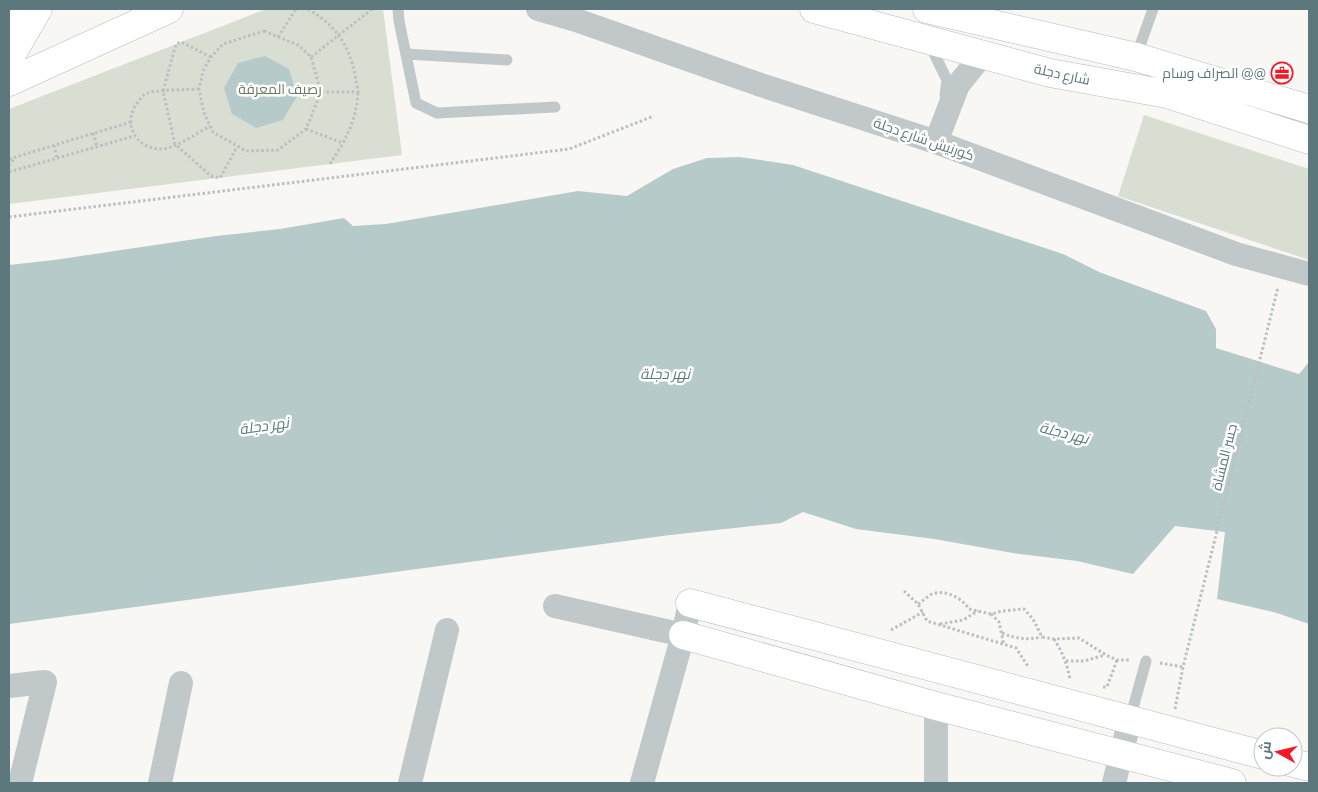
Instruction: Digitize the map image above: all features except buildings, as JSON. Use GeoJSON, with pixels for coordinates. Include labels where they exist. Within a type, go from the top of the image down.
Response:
{"type":"FeatureCollection","features":[{"type":"Feature","properties":{"kind":"street"},"geometry":{"type":"LineString","coordinates":[[9,59],[38,9]]}},
{"type":"Feature","properties":{"kind":"street"},"geometry":{"type":"LineString","coordinates":[[9,82],[169,9]]}},
{"type":"Feature","properties":{"kind":"street","name":"كورنيش شارع دجلة"},"geometry":{"type":"LineString","coordinates":[[538,9],[576,20],[758,84],[936,142],[1236,254],[1309,274]]}},
{"type":"Feature","properties":{"kind":"street","name":"شارع دجلة"},"geometry":{"type":"LineString","coordinates":[[814,9],[1050,73],[1167,94],[1309,140]]}},
{"type":"Feature","properties":{"kind":"street"},"geometry":{"type":"LineString","coordinates":[[927,9],[1136,57],[1309,109]]}},
{"type":"Feature","properties":{"kind":"street"},"geometry":{"type":"LineString","coordinates":[[936,142],[958,85],[983,54]]}},
{"type":"Feature","properties":{"kind":"street"},"geometry":{"type":"LineString","coordinates":[[642,783],[690,604],[1253,752]]}},
{"type":"Feature","properties":{"kind":"street"},"geometry":{"type":"LineString","coordinates":[[554,606],[683,635],[936,706],[1232,783]]}},
{"type":"Feature","properties":{"kind":"street"},"geometry":{"type":"LineString","coordinates":[[410,783],[447,630]]}},
{"type":"Feature","properties":{"kind":"street"},"geometry":{"type":"LineString","coordinates":[[9,686],[45,682],[20,783]]}},
{"type":"Feature","properties":{"kind":"street"},"geometry":{"type":"LineString","coordinates":[[160,783],[181,683]]}},
{"type":"Feature","properties":{"kind":"street"},"geometry":{"type":"LineString","coordinates":[[936,706],[936,783]]}},
{"type":"Feature","properties":{"kind":"street"},"geometry":{"type":"LineString","coordinates":[[1114,783],[1130,719]]}},
{"type":"Feature","properties":{"kind":"lane"},"geometry":{"type":"LineString","coordinates":[[398,9],[416,103],[437,113],[555,107]]}},
{"type":"Feature","properties":{"kind":"lane"},"geometry":{"type":"LineString","coordinates":[[1136,57],[1153,9]]}},
{"type":"Feature","properties":{"kind":"lane"},"geometry":{"type":"LineString","coordinates":[[927,39],[947,80],[936,142]]}},
{"type":"Feature","properties":{"kind":"lane"},"geometry":{"type":"LineString","coordinates":[[406,54],[507,60]]}},
{"type":"Feature","properties":{"kind":"lane"},"geometry":{"type":"LineString","coordinates":[[1130,719],[1146,661]]}},
{"type":"Feature","properties":{"kind":"path"},"geometry":{"type":"LineString","coordinates":[[278,37],[296,9]]}},
{"type":"Feature","properties":{"kind":"path"},"geometry":{"type":"LineString","coordinates":[[308,9],[326,20],[339,35],[355,69],[358,92],[357,109],[352,126],[330,164]]}},
{"type":"Feature","properties":{"kind":"path"},"geometry":{"type":"LineString","coordinates":[[310,57],[372,9]]}},
{"type":"Feature","properties":{"kind":"path"},"geometry":{"type":"LineString","coordinates":[[264,31],[298,45],[310,57],[321,92],[306,129],[278,150],[246,151],[213,132],[204,113],[199,89],[203,71],[212,57],[223,44],[264,31]]}},
{"type":"Feature","properties":{"kind":"path"},"geometry":{"type":"LineString","coordinates":[[212,57],[181,42],[176,44],[163,91],[175,144],[211,176],[220,178],[237,147]]}},
{"type":"Feature","properties":{"kind":"path"},"geometry":{"type":"LineString","coordinates":[[199,89],[145,94],[132,112],[132,134],[151,148],[168,148],[210,126]]}},
{"type":"Feature","properties":{"kind":"path"},"geometry":{"type":"LineString","coordinates":[[321,92],[358,92]]}},
{"type":"Feature","properties":{"kind":"path"},"geometry":{"type":"LineString","coordinates":[[9,217],[569,149],[654,116]]}},
{"type":"Feature","properties":{"kind":"path"},"geometry":{"type":"LineString","coordinates":[[9,159],[131,122]]}},
{"type":"Feature","properties":{"kind":"path"},"geometry":{"type":"LineString","coordinates":[[306,129],[343,143]]}},
{"type":"Feature","properties":{"kind":"path"},"geometry":{"type":"LineString","coordinates":[[93,133],[97,147]]}},
{"type":"Feature","properties":{"kind":"path"},"geometry":{"type":"LineString","coordinates":[[9,172],[135,136]]}},
{"type":"Feature","properties":{"kind":"path"},"geometry":{"type":"LineString","coordinates":[[54,145],[57,158]]}},
{"type":"Feature","properties":{"kind":"path"},"geometry":{"type":"LineString","coordinates":[[16,157],[9,166],[18,169]]}},
{"type":"Feature","properties":{"kind":"path","name":"جسر المشاة"},"geometry":{"type":"LineString","coordinates":[[1179,687],[1283,267]]}},
{"type":"Feature","properties":{"kind":"path"},"geometry":{"type":"LineString","coordinates":[[904,591],[918,604],[927,621],[1016,648],[1029,668],[1037,671]]}},
{"type":"Feature","properties":{"kind":"path"},"geometry":{"type":"LineString","coordinates":[[918,604],[933,594],[948,594],[963,600],[968,609],[991,614],[1024,609],[1033,619],[1042,636]]}},
{"type":"Feature","properties":{"kind":"path"},"geometry":{"type":"LineString","coordinates":[[940,624],[964,620],[978,611]]}},
{"type":"Feature","properties":{"kind":"path"},"geometry":{"type":"LineString","coordinates":[[891,630],[923,612]]}},
{"type":"Feature","properties":{"kind":"path"},"geometry":{"type":"LineString","coordinates":[[991,614],[999,622],[1004,645]]}},
{"type":"Feature","properties":{"kind":"path"},"geometry":{"type":"LineString","coordinates":[[1002,633],[1016,639],[1030,639],[1042,636],[1054,639],[1079,638],[1117,660],[1146,661],[1183,666]]}},
{"type":"Feature","properties":{"kind":"path"},"geometry":{"type":"LineString","coordinates":[[1054,639],[1066,661],[1071,684],[1065,682]]}},
{"type":"Feature","properties":{"kind":"path"},"geometry":{"type":"LineString","coordinates":[[1066,661],[1084,661],[1106,655]]}},
{"type":"Feature","properties":{"kind":"path"},"geometry":{"type":"LineString","coordinates":[[1098,688],[1106,687],[1117,660]]}},
{"type":"Feature","properties":{"kind":"green space","name":"رصيف المعرفة"},"geometry":{"type":"Polygon","coordinates":[[[266,9],[383,9],[402,155],[9,204],[9,109],[266,9]]]}},
{"type":"Feature","properties":{"kind":"green space"},"geometry":{"type":"Polygon","coordinates":[[[1144,115],[1309,169],[1309,260],[1118,196],[1144,115]]]}},
{"type":"Feature","properties":{"kind":"water"},"geometry":{"type":"Polygon","coordinates":[[[265,56],[289,69],[297,96],[283,120],[256,128],[232,114],[224,88],[238,63],[265,56]]]}},
{"type":"Feature","properties":{"kind":"water","name":"نهر دجلة"},"geometry":{"type":"Polygon","coordinates":[[[740,157],[793,165],[1063,254],[1099,272],[1206,311],[1216,329],[1216,348],[1299,374],[1309,362],[1309,624],[1277,613],[1217,599],[1225,532],[1175,526],[1133,574],[1077,561],[856,529],[803,512],[781,523],[670,535],[9,624],[9,265],[280,229],[344,218],[353,226],[386,224],[578,191],[627,196],[673,169],[707,158],[740,157]]]}},
{"type":"Feature","properties":{"kind":"place","name":"الصراف وسام @@"},"geometry":{"type":"Point","coordinates":[1282,73]}}]}
